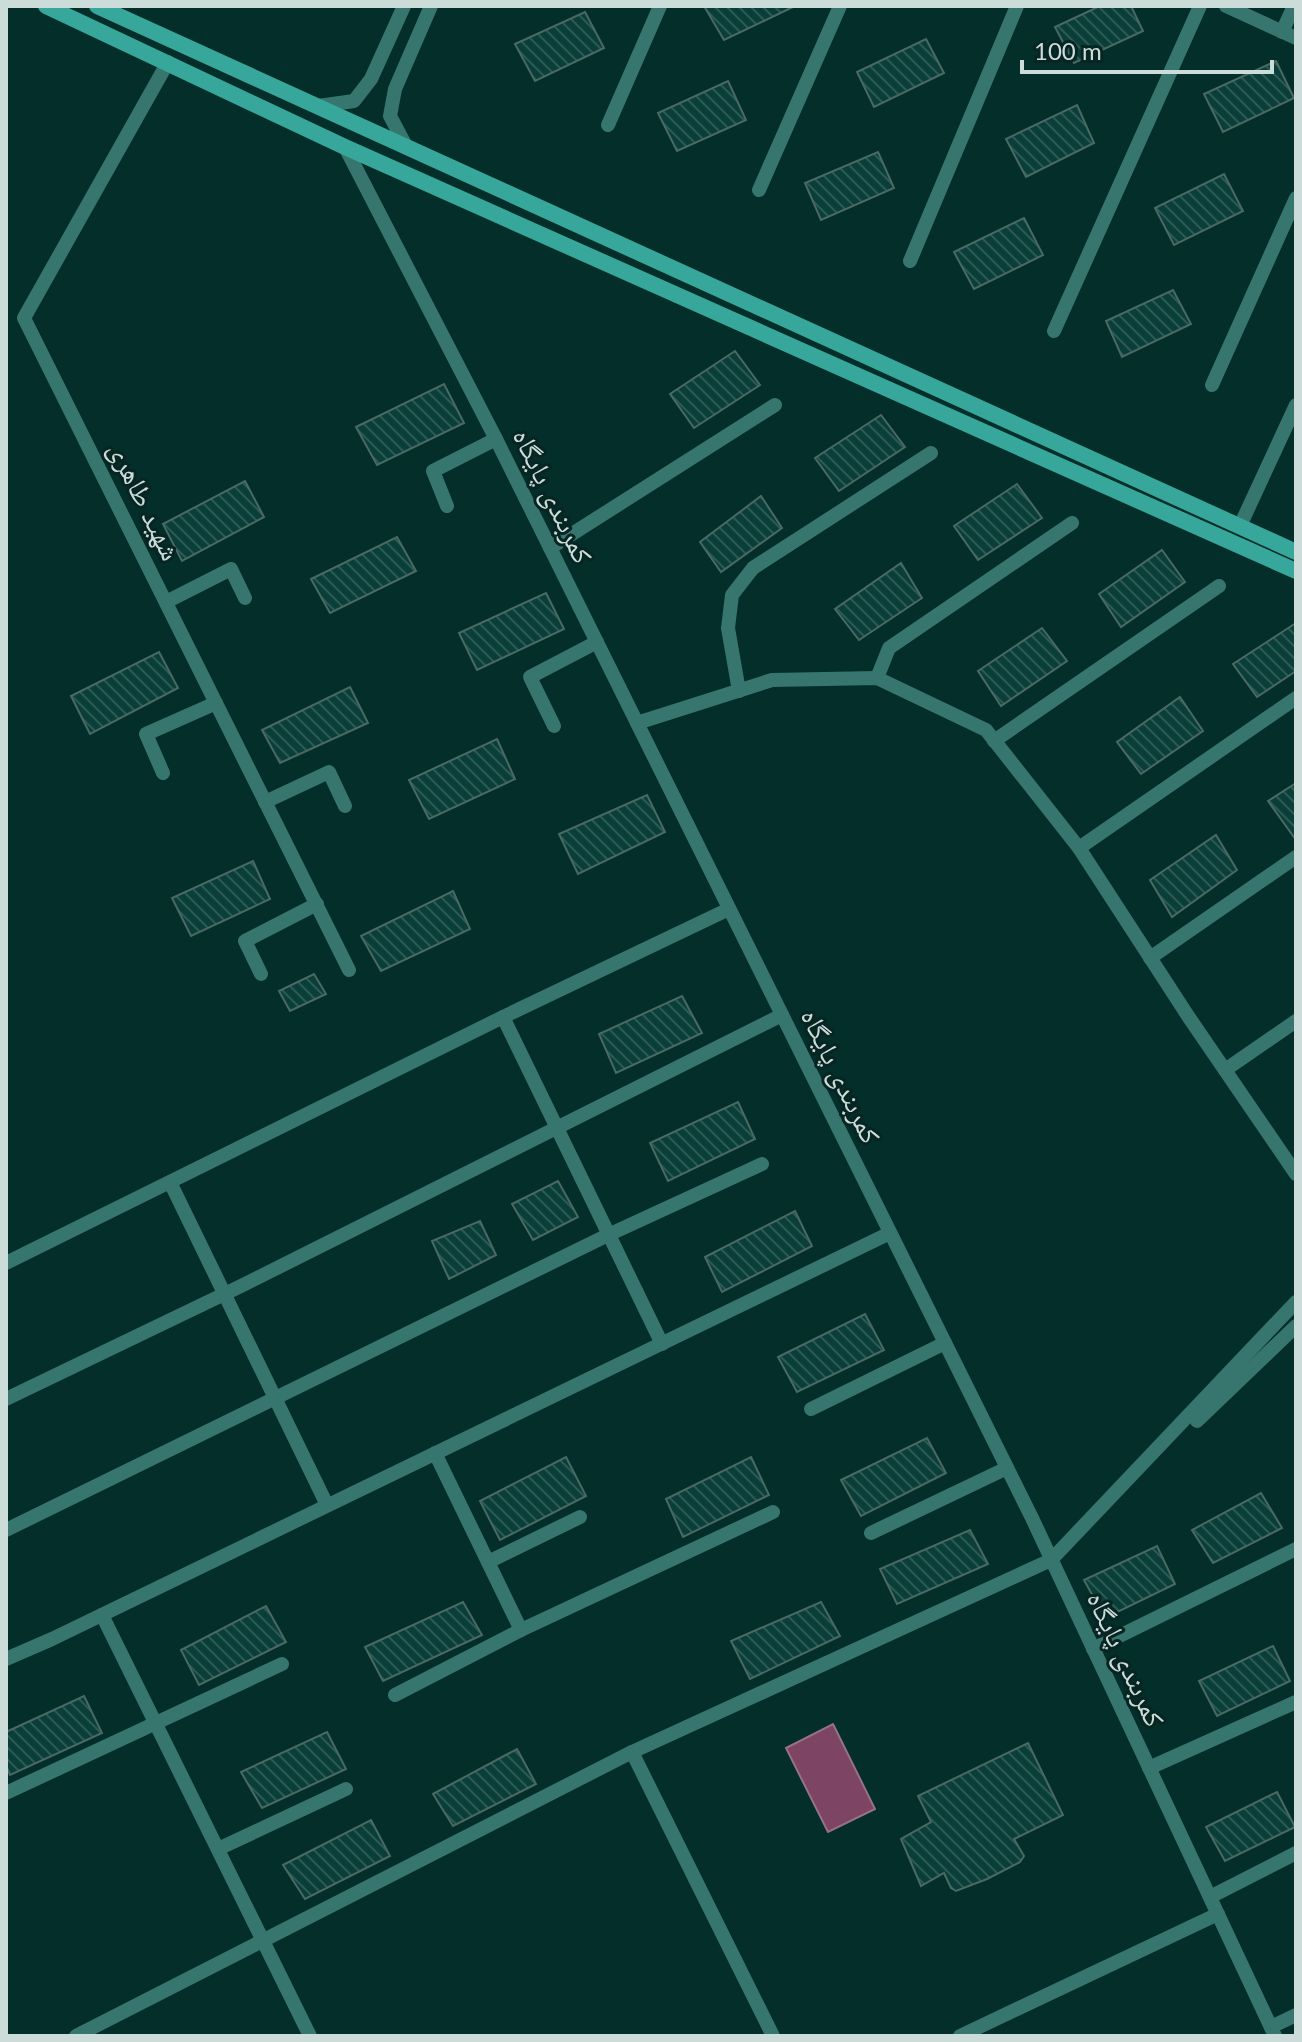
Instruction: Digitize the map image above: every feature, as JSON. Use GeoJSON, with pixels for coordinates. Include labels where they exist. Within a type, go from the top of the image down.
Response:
{"type":"FeatureCollection","features":[{"type":"Feature","properties":{"kind":"street"},"geometry":{"type":"LineString","coordinates":[[46,6],[345,147],[1296,571]]}},
{"type":"Feature","properties":{"kind":"street"},"geometry":{"type":"LineString","coordinates":[[97,6],[1296,552]]}},
{"type":"Feature","properties":{"kind":"street"},"geometry":{"type":"LineString","coordinates":[[318,106],[354,101],[371,79],[404,6]]}},
{"type":"Feature","properties":{"kind":"street"},"geometry":{"type":"LineString","coordinates":[[406,146],[390,116],[395,89],[431,6]]}},
{"type":"Feature","properties":{"kind":"street"},"geometry":{"type":"LineString","coordinates":[[608,125],[660,6]]}},
{"type":"Feature","properties":{"kind":"street"},"geometry":{"type":"LineString","coordinates":[[759,190],[840,6]]}},
{"type":"Feature","properties":{"kind":"street"},"geometry":{"type":"LineString","coordinates":[[910,261],[1017,6]]}},
{"type":"Feature","properties":{"kind":"street"},"geometry":{"type":"LineString","coordinates":[[1054,331],[1200,6]]}},
{"type":"Feature","properties":{"kind":"street"},"geometry":{"type":"LineString","coordinates":[[1226,6],[1289,35],[1294,6]]}},
{"type":"Feature","properties":{"kind":"street","name":"شهید طاهری"},"geometry":{"type":"LineString","coordinates":[[168,62],[24,318],[349,970]]}},
{"type":"Feature","properties":{"kind":"street","name":"کمربندی پایگاه"},"geometry":{"type":"LineString","coordinates":[[345,147],[496,439],[1007,1468],[1273,2031]]}},
{"type":"Feature","properties":{"kind":"street"},"geometry":{"type":"LineString","coordinates":[[1212,385],[1296,198]]}},
{"type":"Feature","properties":{"kind":"street"},"geometry":{"type":"LineString","coordinates":[[602,262],[611,240]]}},
{"type":"Feature","properties":{"kind":"street"},"geometry":{"type":"LineString","coordinates":[[550,548],[775,405]]}},
{"type":"Feature","properties":{"kind":"street"},"geometry":{"type":"LineString","coordinates":[[1240,526],[1296,405]]}},
{"type":"Feature","properties":{"kind":"street"},"geometry":{"type":"LineString","coordinates":[[447,506],[433,471],[496,439]]}},
{"type":"Feature","properties":{"kind":"street"},"geometry":{"type":"LineString","coordinates":[[739,691],[728,628],[732,595],[753,568],[931,453]]}},
{"type":"Feature","properties":{"kind":"street"},"geometry":{"type":"LineString","coordinates":[[877,678],[889,648],[1072,523]]}},
{"type":"Feature","properties":{"kind":"street"},"geometry":{"type":"LineString","coordinates":[[166,602],[231,569],[245,598]]}},
{"type":"Feature","properties":{"kind":"street"},"geometry":{"type":"LineString","coordinates":[[994,741],[1219,586]]}},
{"type":"Feature","properties":{"kind":"street"},"geometry":{"type":"LineString","coordinates":[[554,726],[530,677],[597,642]]}},
{"type":"Feature","properties":{"kind":"street"},"geometry":{"type":"LineString","coordinates":[[637,723],[772,680],[877,678],[986,730],[1079,848],[1296,1174]]}},
{"type":"Feature","properties":{"kind":"street"},"geometry":{"type":"LineString","coordinates":[[1079,848],[1296,698]]}},
{"type":"Feature","properties":{"kind":"street"},"geometry":{"type":"LineString","coordinates":[[163,773],[146,734],[216,703]]}},
{"type":"Feature","properties":{"kind":"street"},"geometry":{"type":"LineString","coordinates":[[265,802],[329,772],[345,806]]}},
{"type":"Feature","properties":{"kind":"street"},"geometry":{"type":"LineString","coordinates":[[1150,958],[1296,857]]}},
{"type":"Feature","properties":{"kind":"street"},"geometry":{"type":"LineString","coordinates":[[261,974],[245,941],[317,904]]}},
{"type":"Feature","properties":{"kind":"street"},"geometry":{"type":"LineString","coordinates":[[6,1263],[729,909]]}},
{"type":"Feature","properties":{"kind":"street"},"geometry":{"type":"LineString","coordinates":[[6,1399],[224,1294],[782,1015]]}},
{"type":"Feature","properties":{"kind":"street"},"geometry":{"type":"LineString","coordinates":[[503,1017],[662,1344]]}},
{"type":"Feature","properties":{"kind":"street"},"geometry":{"type":"LineString","coordinates":[[1225,1070],[1296,1021]]}},
{"type":"Feature","properties":{"kind":"street"},"geometry":{"type":"LineString","coordinates":[[6,1530],[608,1235],[762,1164]]}},
{"type":"Feature","properties":{"kind":"street"},"geometry":{"type":"LineString","coordinates":[[170,1182],[327,1505]]}},
{"type":"Feature","properties":{"kind":"street"},"geometry":{"type":"LineString","coordinates":[[6,1659],[890,1233]]}},
{"type":"Feature","properties":{"kind":"street"},"geometry":{"type":"LineString","coordinates":[[1053,1565],[1296,1302]]}},
{"type":"Feature","properties":{"kind":"street"},"geometry":{"type":"LineString","coordinates":[[76,2036],[632,1752],[1053,1565],[1214,1402],[1296,1326]]}},
{"type":"Feature","properties":{"kind":"street"},"geometry":{"type":"LineString","coordinates":[[811,1409],[945,1343]]}},
{"type":"Feature","properties":{"kind":"street"},"geometry":{"type":"LineString","coordinates":[[435,1453],[521,1630]]}},
{"type":"Feature","properties":{"kind":"street"},"geometry":{"type":"LineString","coordinates":[[871,1533],[1007,1468]]}},
{"type":"Feature","properties":{"kind":"street"},"geometry":{"type":"LineString","coordinates":[[395,1695],[521,1630],[773,1512]]}},
{"type":"Feature","properties":{"kind":"street"},"geometry":{"type":"LineString","coordinates":[[488,1562],[580,1517]]}},
{"type":"Feature","properties":{"kind":"street"},"geometry":{"type":"LineString","coordinates":[[1093,1649],[1296,1549]]}},
{"type":"Feature","properties":{"kind":"street"},"geometry":{"type":"LineString","coordinates":[[102,1615],[310,2036]]}},
{"type":"Feature","properties":{"kind":"street"},"geometry":{"type":"LineString","coordinates":[[6,1793],[282,1664]]}},
{"type":"Feature","properties":{"kind":"street"},"geometry":{"type":"LineString","coordinates":[[1149,1768],[1296,1702]]}},
{"type":"Feature","properties":{"kind":"street"},"geometry":{"type":"LineString","coordinates":[[632,1752],[773,2036]]}},
{"type":"Feature","properties":{"kind":"street"},"geometry":{"type":"LineString","coordinates":[[218,1849],[346,1789]]}},
{"type":"Feature","properties":{"kind":"street"},"geometry":{"type":"LineString","coordinates":[[1210,1897],[1296,1853]]}},
{"type":"Feature","properties":{"kind":"street"},"geometry":{"type":"LineString","coordinates":[[960,2036],[1218,1914]]}},
{"type":"Feature","properties":{"kind":"street"},"geometry":{"type":"LineString","coordinates":[[1273,2031],[1296,2015]]}},
{"type":"Feature","properties":{"kind":"shaded area"},"geometry":{"type":"Polygon","coordinates":[[[6,6],[1296,6],[1296,2036],[6,2036],[6,6]]]}},
{"type":"Feature","properties":{"kind":"shaded area"},"geometry":{"type":"Polygon","coordinates":[[[833,1724],[875,1809],[828,1832],[786,1748],[833,1724]]]}},
{"type":"Feature","properties":{"kind":"building"},"geometry":{"type":"Polygon","coordinates":[[[704,6],[795,6],[724,40],[704,6]]]}},
{"type":"Feature","properties":{"kind":"building"},"geometry":{"type":"Polygon","coordinates":[[[1100,6],[1131,6],[1143,31],[1074,63],[1055,27],[1100,6]]]}},
{"type":"Feature","properties":{"kind":"building"},"geometry":{"type":"Polygon","coordinates":[[[585,12],[604,48],[535,81],[515,44],[585,12]]]}},
{"type":"Feature","properties":{"kind":"building"},"geometry":{"type":"Polygon","coordinates":[[[926,39],[944,73],[874,107],[857,72],[926,39]]]}},
{"type":"Feature","properties":{"kind":"building"},"geometry":{"type":"Polygon","coordinates":[[[1276,61],[1294,98],[1223,132],[1204,94],[1276,61]]]}},
{"type":"Feature","properties":{"kind":"building"},"geometry":{"type":"Polygon","coordinates":[[[728,81],[746,120],[677,151],[658,113],[728,81]]]}},
{"type":"Feature","properties":{"kind":"building"},"geometry":{"type":"Polygon","coordinates":[[[1077,105],[1094,143],[1026,177],[1006,139],[1077,105]]]}},
{"type":"Feature","properties":{"kind":"building"},"geometry":{"type":"Polygon","coordinates":[[[878,152],[894,188],[821,220],[805,183],[878,152]]]}},
{"type":"Feature","properties":{"kind":"building"},"geometry":{"type":"Polygon","coordinates":[[[1224,174],[1243,211],[1174,245],[1155,208],[1224,174]]]}},
{"type":"Feature","properties":{"kind":"building"},"geometry":{"type":"Polygon","coordinates":[[[1024,218],[1043,255],[974,289],[954,252],[1024,218]]]}},
{"type":"Feature","properties":{"kind":"building"},"geometry":{"type":"Polygon","coordinates":[[[1173,290],[1191,324],[1122,357],[1106,321],[1173,290]]]}},
{"type":"Feature","properties":{"kind":"building"},"geometry":{"type":"Polygon","coordinates":[[[735,351],[760,385],[694,428],[670,394],[735,351]]]}},
{"type":"Feature","properties":{"kind":"building"},"geometry":{"type":"Polygon","coordinates":[[[444,384],[464,423],[377,465],[356,427],[444,384]]]}},
{"type":"Feature","properties":{"kind":"building"},"geometry":{"type":"Polygon","coordinates":[[[881,415],[905,447],[839,491],[815,458],[881,415]]]}},
{"type":"Feature","properties":{"kind":"building"},"geometry":{"type":"Polygon","coordinates":[[[245,481],[264,517],[182,561],[163,524],[245,481]]]}},
{"type":"Feature","properties":{"kind":"building"},"geometry":{"type":"Polygon","coordinates":[[[1017,484],[1042,518],[978,560],[954,526],[1017,484]]]}},
{"type":"Feature","properties":{"kind":"building"},"geometry":{"type":"Polygon","coordinates":[[[761,496],[782,528],[721,572],[700,542],[761,496]]]}},
{"type":"Feature","properties":{"kind":"building"},"geometry":{"type":"Polygon","coordinates":[[[397,537],[416,571],[330,613],[311,579],[397,537]]]}},
{"type":"Feature","properties":{"kind":"building"},"geometry":{"type":"Polygon","coordinates":[[[1162,550],[1185,582],[1121,627],[1099,594],[1162,550]]]}},
{"type":"Feature","properties":{"kind":"building"},"geometry":{"type":"Polygon","coordinates":[[[901,563],[922,598],[859,640],[835,609],[901,563]]]}},
{"type":"Feature","properties":{"kind":"building"},"geometry":{"type":"Polygon","coordinates":[[[546,593],[564,629],[477,670],[459,633],[546,593]]]}},
{"type":"Feature","properties":{"kind":"building"},"geometry":{"type":"Polygon","coordinates":[[[1296,623],[1296,671],[1257,697],[1233,664],[1296,623]]]}},
{"type":"Feature","properties":{"kind":"building"},"geometry":{"type":"Polygon","coordinates":[[[1042,628],[1067,661],[1001,706],[978,671],[1042,628]]]}},
{"type":"Feature","properties":{"kind":"building"},"geometry":{"type":"Polygon","coordinates":[[[159,652],[178,688],[90,734],[71,696],[159,652]]]}},
{"type":"Feature","properties":{"kind":"building"},"geometry":{"type":"Polygon","coordinates":[[[350,687],[368,723],[280,763],[262,730],[350,687]]]}},
{"type":"Feature","properties":{"kind":"building"},"geometry":{"type":"Polygon","coordinates":[[[1180,697],[1203,731],[1141,774],[1117,742],[1180,697]]]}},
{"type":"Feature","properties":{"kind":"building"},"geometry":{"type":"Polygon","coordinates":[[[497,739],[515,779],[429,819],[409,780],[497,739]]]}},
{"type":"Feature","properties":{"kind":"building"},"geometry":{"type":"Polygon","coordinates":[[[1296,783],[1296,840],[1268,801],[1296,783]]]}},
{"type":"Feature","properties":{"kind":"building"},"geometry":{"type":"Polygon","coordinates":[[[647,795],[665,832],[578,874],[559,834],[647,795]]]}},
{"type":"Feature","properties":{"kind":"building"},"geometry":{"type":"Polygon","coordinates":[[[1216,835],[1237,870],[1172,917],[1150,880],[1216,835]]]}},
{"type":"Feature","properties":{"kind":"building"},"geometry":{"type":"Polygon","coordinates":[[[253,861],[270,899],[191,936],[172,898],[253,861]]]}},
{"type":"Feature","properties":{"kind":"building"},"geometry":{"type":"Polygon","coordinates":[[[453,891],[470,929],[381,971],[361,936],[453,891]]]}},
{"type":"Feature","properties":{"kind":"building"},"geometry":{"type":"Polygon","coordinates":[[[314,974],[326,994],[290,1011],[279,991],[314,974]]]}},
{"type":"Feature","properties":{"kind":"building"},"geometry":{"type":"Polygon","coordinates":[[[682,996],[702,1033],[616,1073],[599,1034],[682,996]]]}},
{"type":"Feature","properties":{"kind":"building"},"geometry":{"type":"Polygon","coordinates":[[[738,1102],[755,1139],[668,1181],[650,1143],[738,1102]]]}},
{"type":"Feature","properties":{"kind":"building"},"geometry":{"type":"Polygon","coordinates":[[[558,1181],[578,1217],[533,1240],[512,1204],[558,1181]]]}},
{"type":"Feature","properties":{"kind":"building"},"geometry":{"type":"Polygon","coordinates":[[[795,1211],[812,1246],[722,1292],[705,1257],[795,1211]]]}},
{"type":"Feature","properties":{"kind":"building"},"geometry":{"type":"Polygon","coordinates":[[[480,1221],[496,1255],[449,1279],[432,1241],[480,1221]]]}},
{"type":"Feature","properties":{"kind":"building"},"geometry":{"type":"Polygon","coordinates":[[[865,1314],[884,1350],[797,1392],[778,1357],[865,1314]]]}},
{"type":"Feature","properties":{"kind":"building"},"geometry":{"type":"Polygon","coordinates":[[[927,1438],[946,1473],[861,1516],[841,1480],[927,1438]]]}},
{"type":"Feature","properties":{"kind":"building"},"geometry":{"type":"Polygon","coordinates":[[[566,1457],[586,1496],[500,1540],[480,1501],[566,1457]]]}},
{"type":"Feature","properties":{"kind":"building"},"geometry":{"type":"Polygon","coordinates":[[[751,1457],[769,1495],[683,1537],[666,1499],[751,1457]]]}},
{"type":"Feature","properties":{"kind":"building"},"geometry":{"type":"Polygon","coordinates":[[[1261,1493],[1282,1528],[1213,1563],[1192,1530],[1261,1493]]]}},
{"type":"Feature","properties":{"kind":"building"},"geometry":{"type":"Polygon","coordinates":[[[970,1530],[988,1564],[897,1604],[880,1569],[970,1530]]]}},
{"type":"Feature","properties":{"kind":"building"},"geometry":{"type":"Polygon","coordinates":[[[1157,1546],[1175,1584],[1105,1618],[1084,1580],[1157,1546]]]}},
{"type":"Feature","properties":{"kind":"building"},"geometry":{"type":"Polygon","coordinates":[[[463,1602],[482,1635],[383,1681],[365,1647],[463,1602]]]}},
{"type":"Feature","properties":{"kind":"building"},"geometry":{"type":"Polygon","coordinates":[[[821,1602],[840,1636],[750,1679],[731,1641],[821,1602]]]}},
{"type":"Feature","properties":{"kind":"building"},"geometry":{"type":"Polygon","coordinates":[[[266,1606],[286,1642],[199,1685],[181,1650],[266,1606]]]}},
{"type":"Feature","properties":{"kind":"building"},"geometry":{"type":"Polygon","coordinates":[[[1273,1646],[1290,1681],[1217,1716],[1199,1681],[1273,1646]]]}},
{"type":"Feature","properties":{"kind":"building"},"geometry":{"type":"Polygon","coordinates":[[[84,1696],[102,1733],[10,1775],[6,1765],[6,1732],[84,1696]]]}},
{"type":"Feature","properties":{"kind":"building"},"geometry":{"type":"Polygon","coordinates":[[[327,1732],[346,1769],[262,1808],[241,1772],[327,1732]]]}},
{"type":"Feature","properties":{"kind":"building"},"geometry":{"type":"Polygon","coordinates":[[[1028,1743],[1063,1815],[1014,1839],[1024,1856],[1020,1862],[987,1879],[956,1891],[951,1888],[944,1873],[921,1886],[901,1839],[931,1822],[918,1796],[1028,1743]]]}},
{"type":"Feature","properties":{"kind":"building"},"geometry":{"type":"Polygon","coordinates":[[[517,1749],[536,1784],[453,1826],[433,1794],[517,1749]]]}},
{"type":"Feature","properties":{"kind":"building"},"geometry":{"type":"Polygon","coordinates":[[[1277,1792],[1295,1827],[1225,1861],[1206,1827],[1277,1792]]]}},
{"type":"Feature","properties":{"kind":"building"},"geometry":{"type":"Polygon","coordinates":[[[371,1820],[390,1856],[305,1899],[283,1865],[371,1820]]]}}]}
